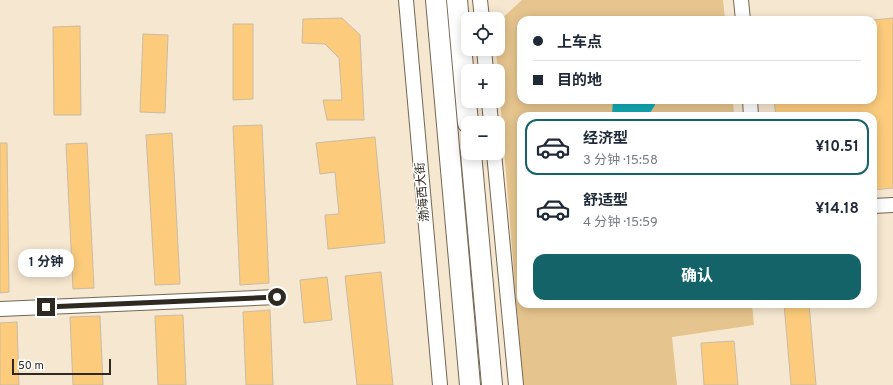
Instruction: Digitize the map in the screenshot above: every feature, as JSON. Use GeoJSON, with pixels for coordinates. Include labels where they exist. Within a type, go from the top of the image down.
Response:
{"type":"FeatureCollection","features":[{"type":"Feature","properties":{"kind":"highway"},"geometry":{"type":"LineString","coordinates":[[436,0],[470,385]]}},
{"type":"Feature","properties":{"kind":"highway"},"geometry":{"type":"LineString","coordinates":[[457,0],[467,116]]}},
{"type":"Feature","properties":{"kind":"highway"},"geometry":{"type":"LineString","coordinates":[[472,160],[492,385]]}},
{"type":"Feature","properties":{"kind":"street","name":"渤海西大街"},"geometry":{"type":"LineString","coordinates":[[406,0],[440,385]]}},
{"type":"Feature","properties":{"kind":"street"},"geometry":{"type":"LineString","coordinates":[[480,0],[481,12]]}},
{"type":"Feature","properties":{"kind":"street"},"geometry":{"type":"LineString","coordinates":[[741,0],[743,16]]}},
{"type":"Feature","properties":{"kind":"street"},"geometry":{"type":"LineString","coordinates":[[495,160],[516,385]]}},
{"type":"Feature","properties":{"kind":"street"},"geometry":{"type":"LineString","coordinates":[[877,206],[893,205]]}},
{"type":"Feature","properties":{"kind":"street"},"geometry":{"type":"LineString","coordinates":[[0,310],[277,297]]}},
{"type":"Feature","properties":{"kind":"shaded area"},"geometry":{"type":"Polygon","coordinates":[[[522,0],[723,0],[725,16],[517,16],[517,104],[733,104],[734,112],[517,112],[517,308],[752,308],[754,325],[672,337],[677,385],[523,385],[505,160],[505,116],[501,116],[501,108],[505,108],[505,64],[497,64],[497,56],[505,56],[505,16],[522,0]]]}},
{"type":"Feature","properties":{"kind":"water"},"geometry":{"type":"Polygon","coordinates":[[[613,104],[655,104],[651,112],[612,112],[613,104]]]}},
{"type":"Feature","properties":{"kind":"building"},"geometry":{"type":"Polygon","coordinates":[[[342,18],[360,35],[364,120],[327,120],[323,100],[342,100],[339,58],[325,44],[302,43],[303,19],[342,18]]]}},
{"type":"Feature","properties":{"kind":"building"},"geometry":{"type":"Polygon","coordinates":[[[893,18],[893,188],[877,190],[877,112],[776,112],[774,104],[877,104],[877,20],[893,18]]]}},
{"type":"Feature","properties":{"kind":"building"},"geometry":{"type":"Polygon","coordinates":[[[233,24],[253,24],[253,99],[233,100],[233,24]]]}},
{"type":"Feature","properties":{"kind":"building"},"geometry":{"type":"Polygon","coordinates":[[[80,26],[81,115],[54,115],[53,27],[80,26]]]}},
{"type":"Feature","properties":{"kind":"building"},"geometry":{"type":"Polygon","coordinates":[[[143,34],[168,35],[165,113],[140,112],[143,34]]]}},
{"type":"Feature","properties":{"kind":"building"},"geometry":{"type":"Polygon","coordinates":[[[262,125],[269,283],[240,285],[233,126],[262,125]]]}},
{"type":"Feature","properties":{"kind":"building"},"geometry":{"type":"Polygon","coordinates":[[[172,133],[180,284],[155,285],[146,135],[172,133]]]}},
{"type":"Feature","properties":{"kind":"building"},"geometry":{"type":"Polygon","coordinates":[[[375,137],[385,243],[328,249],[325,215],[339,214],[335,172],[320,174],[316,143],[375,137]]]}},
{"type":"Feature","properties":{"kind":"building"},"geometry":{"type":"Polygon","coordinates":[[[0,143],[7,143],[9,292],[0,293],[0,143]]]}},
{"type":"Feature","properties":{"kind":"building"},"geometry":{"type":"Polygon","coordinates":[[[87,143],[94,288],[73,289],[66,144],[87,143]]]}},
{"type":"Feature","properties":{"kind":"building"},"geometry":{"type":"Polygon","coordinates":[[[381,272],[393,385],[357,385],[345,276],[381,272]]]}},
{"type":"Feature","properties":{"kind":"building"},"geometry":{"type":"Polygon","coordinates":[[[327,277],[332,320],[304,323],[300,280],[327,277]]]}},
{"type":"Feature","properties":{"kind":"building"},"geometry":{"type":"Polygon","coordinates":[[[784,308],[809,308],[816,385],[791,385],[784,308]]]}},
{"type":"Feature","properties":{"kind":"building"},"geometry":{"type":"Polygon","coordinates":[[[270,310],[273,385],[246,385],[243,312],[270,310]]]}},
{"type":"Feature","properties":{"kind":"building"},"geometry":{"type":"Polygon","coordinates":[[[183,315],[186,385],[158,385],[155,316],[183,315]]]}},
{"type":"Feature","properties":{"kind":"building"},"geometry":{"type":"Polygon","coordinates":[[[100,316],[103,385],[73,385],[70,317],[100,316]]]}},
{"type":"Feature","properties":{"kind":"building"},"geometry":{"type":"Polygon","coordinates":[[[17,322],[19,385],[0,385],[0,323],[17,322]]]}},
{"type":"Feature","properties":{"kind":"building"},"geometry":{"type":"Polygon","coordinates":[[[734,341],[738,385],[704,385],[701,343],[734,341]]]}},
{"type":"Feature","properties":{"kind":"route"},"geometry":{"type":"LineString","coordinates":[[46,307],[277,297]]}}]}
